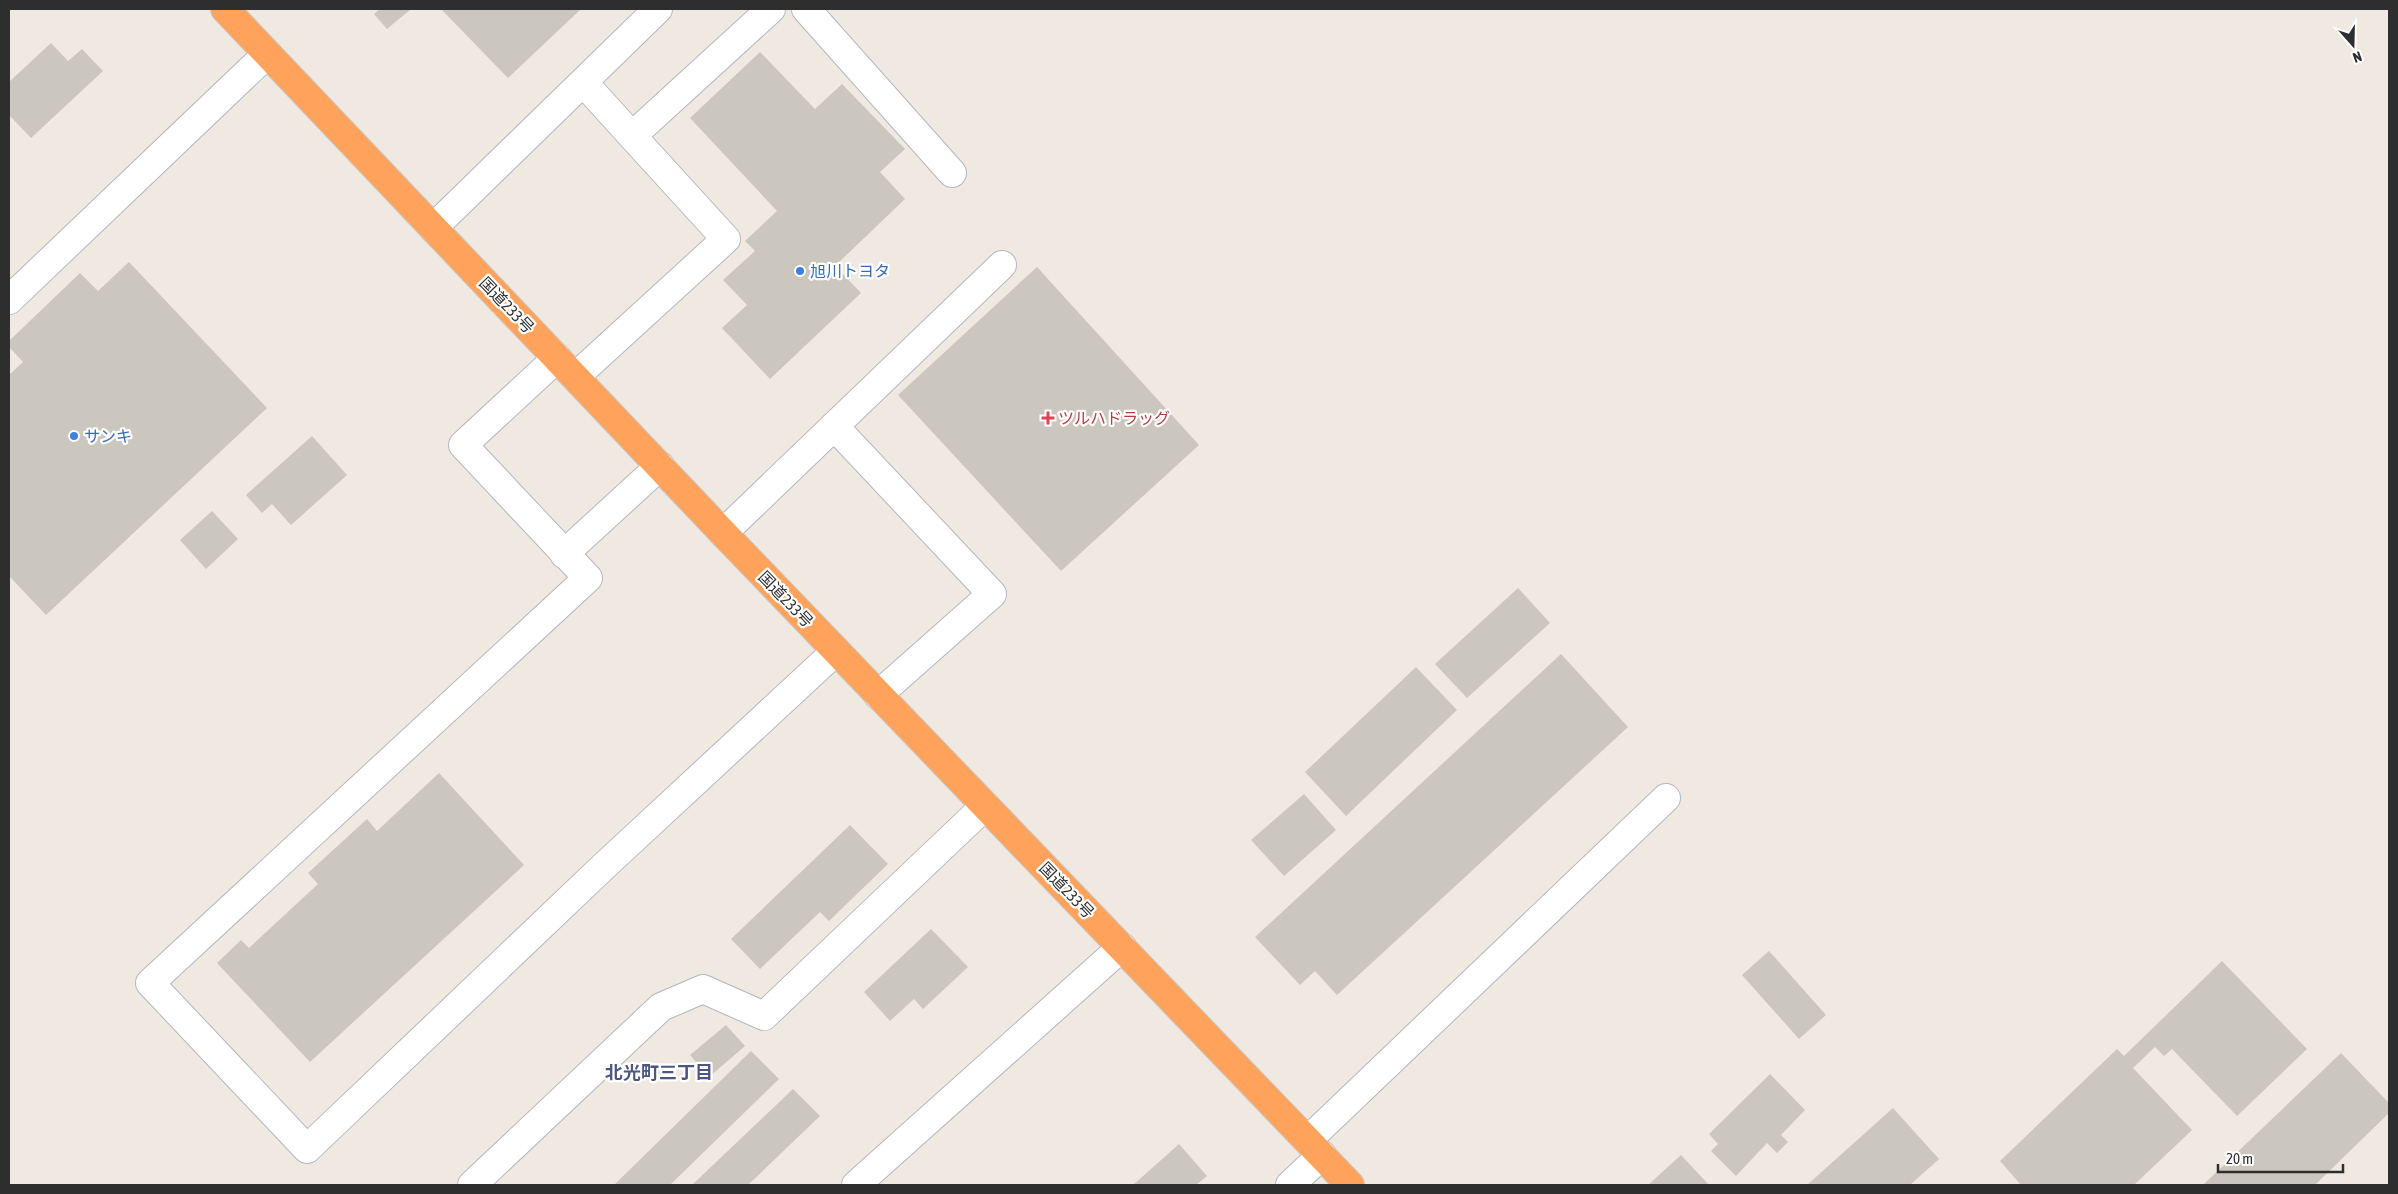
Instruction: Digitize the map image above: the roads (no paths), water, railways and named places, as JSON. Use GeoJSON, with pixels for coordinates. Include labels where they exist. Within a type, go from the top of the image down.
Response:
{"type":"FeatureCollection","features":[{"type":"Feature","properties":{"kind":"highway","name":"国道233号"},"geometry":{"type":"LineString","coordinates":[[225,9],[722,533],[1350,1185]]}},
{"type":"Feature","properties":{"kind":"street"},"geometry":{"type":"LineString","coordinates":[[433,228],[658,9]]}},
{"type":"Feature","properties":{"kind":"street"},"geometry":{"type":"LineString","coordinates":[[632,136],[771,9]]}},
{"type":"Feature","properties":{"kind":"street"},"geometry":{"type":"LineString","coordinates":[[806,9],[952,173]]}},
{"type":"Feature","properties":{"kind":"street"},"geometry":{"type":"LineString","coordinates":[[9,300],[267,54]]}},
{"type":"Feature","properties":{"kind":"street"},"geometry":{"type":"LineString","coordinates":[[583,82],[726,239],[566,368],[463,445],[588,578],[150,983],[307,1149],[609,862],[836,651]]}},
{"type":"Feature","properties":{"kind":"street"},"geometry":{"type":"LineString","coordinates":[[722,533],[1002,264]]}},
{"type":"Feature","properties":{"kind":"street"},"geometry":{"type":"LineString","coordinates":[[834,426],[992,594],[878,695]]}},
{"type":"Feature","properties":{"kind":"street"},"geometry":{"type":"LineString","coordinates":[[564,554],[660,466]]}},
{"type":"Feature","properties":{"kind":"street"},"geometry":{"type":"LineString","coordinates":[[1290,1185],[1315,1147],[1666,798]]}},
{"type":"Feature","properties":{"kind":"street"},"geometry":{"type":"LineString","coordinates":[[472,1185],[662,1007],[704,989],[764,1016],[985,806]]}},
{"type":"Feature","properties":{"kind":"street"},"geometry":{"type":"LineString","coordinates":[[856,1185],[1122,947]]}},
{"type":"Feature","properties":{"kind":"place","name":"旭川トヨタ"},"geometry":{"type":"Point","coordinates":[800,271]}},
{"type":"Feature","properties":{"kind":"place","name":"ツルハドラッグ"},"geometry":{"type":"Point","coordinates":[1048,418]}},
{"type":"Feature","properties":{"kind":"place","name":"サンキ"},"geometry":{"type":"Point","coordinates":[74,436]}},
{"type":"Feature","properties":{"kind":"district","name":"北光町三丁目"},"geometry":{"type":"Point","coordinates":[659,1072]}}]}
